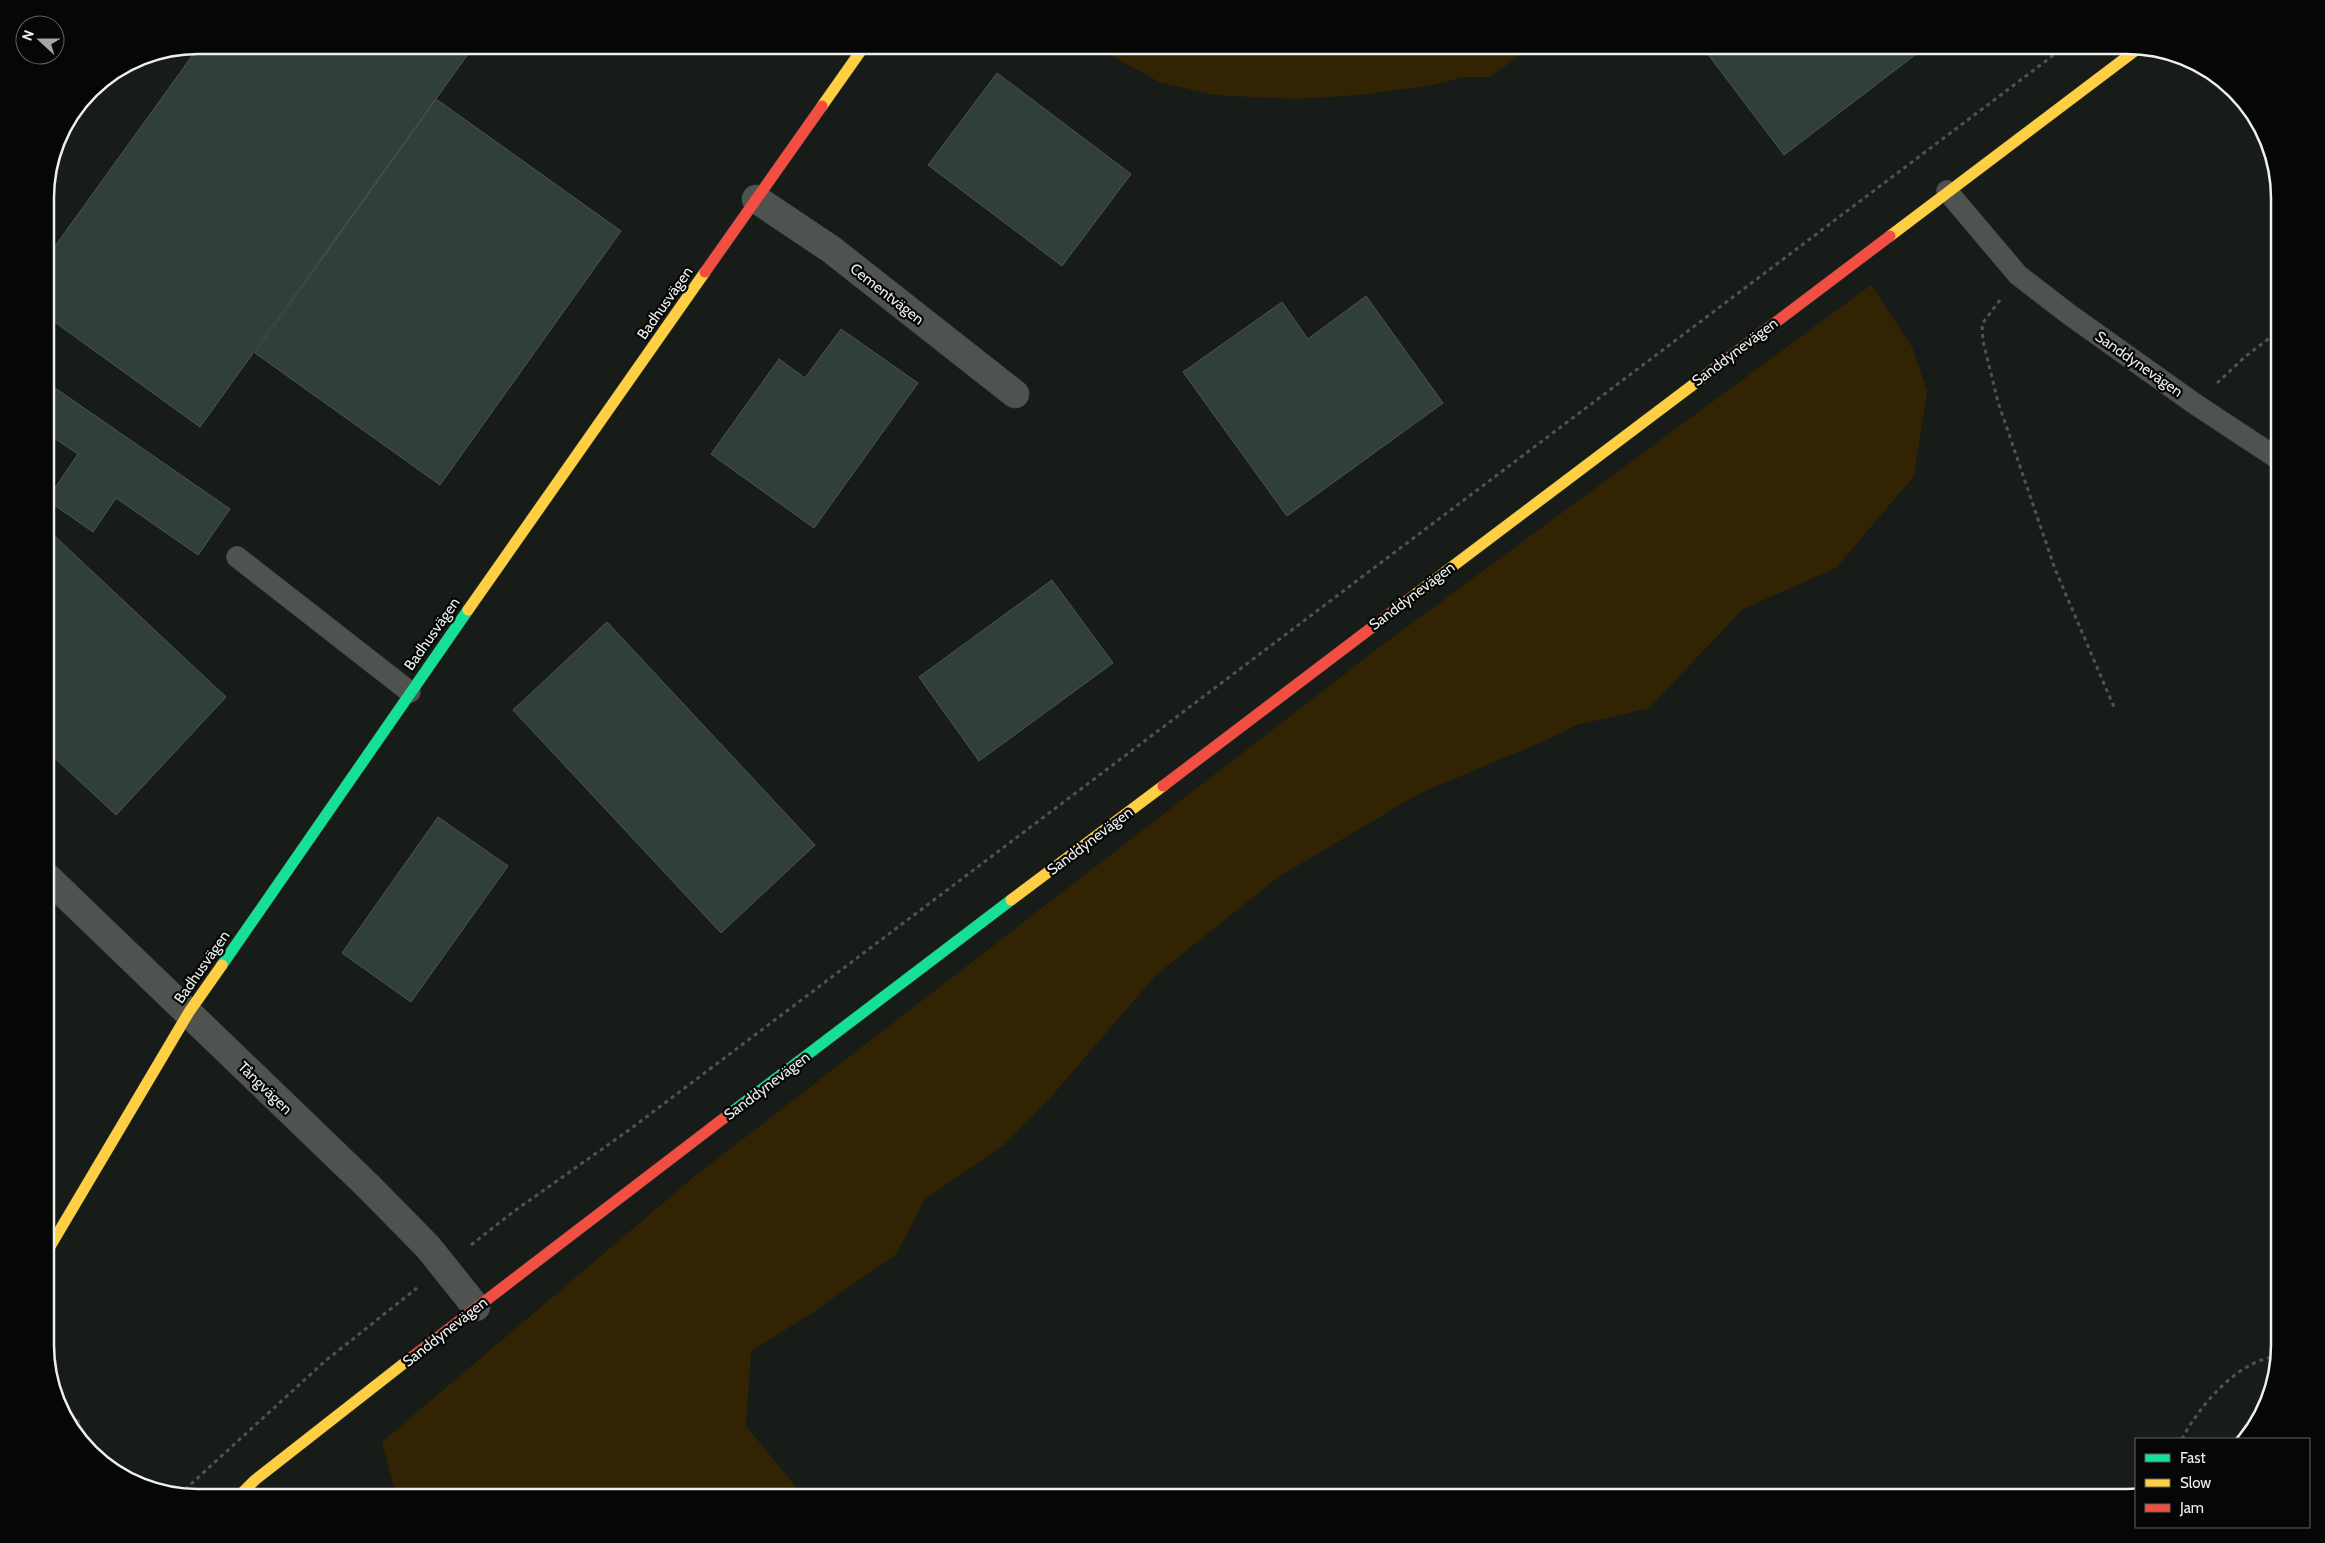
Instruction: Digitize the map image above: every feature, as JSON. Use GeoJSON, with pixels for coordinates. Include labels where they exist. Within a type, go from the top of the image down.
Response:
{"type":"FeatureCollection","features":[{"type":"Feature","properties":{"kind":"street","name":"Badhusvägen"},"geometry":{"type":"LineString","coordinates":[[54,1240],[189,1012],[410,692],[756,198],[860,54]]}},
{"type":"Feature","properties":{"kind":"street","name":"Sanddynevägen"},"geometry":{"type":"LineString","coordinates":[[246,1489],[476,1307],[1947,191],[2130,54]]}},
{"type":"Feature","properties":{"kind":"street","name":"Cementvägen"},"geometry":{"type":"LineString","coordinates":[[756,198],[832,250],[1014,394]]}},
{"type":"Feature","properties":{"kind":"street","name":"Tångvägen"},"geometry":{"type":"LineString","coordinates":[[54,884],[368,1186],[445,1266],[476,1307]]}},
{"type":"Feature","properties":{"kind":"lane","name":"Sanddynevägen"},"geometry":{"type":"LineString","coordinates":[[1947,191],[2018,274],[2070,315],[2195,404],[2271,454]]}},
{"type":"Feature","properties":{"kind":"lane"},"geometry":{"type":"LineString","coordinates":[[237,557],[410,692]]}},
{"type":"Feature","properties":{"kind":"path"},"geometry":{"type":"LineString","coordinates":[[186,1488],[324,1362],[513,1212],[637,1125],[2055,54]]}},
{"type":"Feature","properties":{"kind":"path"},"geometry":{"type":"LineString","coordinates":[[2018,274],[1982,324],[1983,341],[1998,402],[2055,569],[2114,707]]}},
{"type":"Feature","properties":{"kind":"path"},"geometry":{"type":"LineString","coordinates":[[2195,404],[2246,356],[2271,337]]}},
{"type":"Feature","properties":{"kind":"path"},"geometry":{"type":"LineString","coordinates":[[2183,1438],[2207,1402],[2228,1380],[2247,1368],[2270,1357]]}},
{"type":"Feature","properties":{"kind":"shaded area"},"geometry":{"type":"Polygon","coordinates":[[[1109,54],[1521,54],[1490,77],[1464,77],[1432,85],[1360,95],[1294,99],[1214,95],[1159,82],[1109,54]]]}},
{"type":"Feature","properties":{"kind":"shaded area"},"geometry":{"type":"Polygon","coordinates":[[[1871,285],[1912,347],[1927,391],[1914,476],[1836,568],[1743,609],[1649,708],[1577,725],[1540,743],[1422,792],[1278,877],[1155,976],[1050,1098],[1005,1144],[925,1199],[896,1254],[812,1313],[751,1351],[746,1426],[798,1489],[395,1489],[382,1442],[695,1176],[1377,649],[1871,285]]]}},
{"type":"Feature","properties":{"kind":"building"},"geometry":{"type":"Polygon","coordinates":[[[193,54],[468,54],[200,427],[54,322],[54,248],[193,54]]]}},
{"type":"Feature","properties":{"kind":"building"},"geometry":{"type":"Polygon","coordinates":[[[1708,54],[1914,54],[1915,55],[1784,155],[1708,54]]]}},
{"type":"Feature","properties":{"kind":"building"},"geometry":{"type":"Polygon","coordinates":[[[997,73],[1131,174],[1062,266],[928,165],[997,73]]]}},
{"type":"Feature","properties":{"kind":"building"},"geometry":{"type":"Polygon","coordinates":[[[436,99],[621,231],[440,485],[255,353],[436,99]]]}},
{"type":"Feature","properties":{"kind":"building"},"geometry":{"type":"Polygon","coordinates":[[[1366,296],[1443,403],[1287,516],[1183,372],[1282,302],[1308,339],[1366,296]]]}},
{"type":"Feature","properties":{"kind":"building"},"geometry":{"type":"Polygon","coordinates":[[[841,329],[918,383],[814,528],[711,454],[779,359],[805,378],[841,329]]]}},
{"type":"Feature","properties":{"kind":"building"},"geometry":{"type":"Polygon","coordinates":[[[54,387],[230,509],[198,555],[116,498],[93,532],[54,505],[54,490],[78,454],[54,438],[54,387]]]}},
{"type":"Feature","properties":{"kind":"building"},"geometry":{"type":"Polygon","coordinates":[[[54,535],[226,697],[116,815],[54,757],[54,535]]]}},
{"type":"Feature","properties":{"kind":"building"},"geometry":{"type":"Polygon","coordinates":[[[1052,580],[1113,663],[979,761],[919,677],[1052,580]]]}},
{"type":"Feature","properties":{"kind":"building"},"geometry":{"type":"Polygon","coordinates":[[[607,622],[815,845],[721,933],[513,710],[607,622]]]}},
{"type":"Feature","properties":{"kind":"building"},"geometry":{"type":"Polygon","coordinates":[[[438,817],[508,866],[411,1002],[342,953],[438,817]]]}},
{"type":"Feature","properties":{"kind":"building"},"geometry":{"type":"Polygon","coordinates":[[[74,1418],[80,1421],[78,1425],[74,1418]]]}},
{"type":"Feature","properties":{"kind":"traffic: fast"},"geometry":{"type":"LineString","coordinates":[[222,965],[468,610]]}},
{"type":"Feature","properties":{"kind":"traffic: fast"},"geometry":{"type":"LineString","coordinates":[[728,1115],[1011,900]]}},
{"type":"Feature","properties":{"kind":"traffic: slow"},"geometry":{"type":"LineString","coordinates":[[822,106],[859,54]]}},
{"type":"Feature","properties":{"kind":"traffic: slow"},"geometry":{"type":"LineString","coordinates":[[1890,236],[2131,54]]}},
{"type":"Feature","properties":{"kind":"traffic: slow"},"geometry":{"type":"LineString","coordinates":[[468,610],[705,272]]}},
{"type":"Feature","properties":{"kind":"traffic: slow"},"geometry":{"type":"LineString","coordinates":[[1408,600],[1710,372]]}},
{"type":"Feature","properties":{"kind":"traffic: slow"},"geometry":{"type":"LineString","coordinates":[[1011,900],[1163,786]]}},
{"type":"Feature","properties":{"kind":"traffic: slow"},"geometry":{"type":"LineString","coordinates":[[54,1240],[189,1012],[222,965]]}},
{"type":"Feature","properties":{"kind":"traffic: slow"},"geometry":{"type":"LineString","coordinates":[[246,1489],[412,1357]]}},
{"type":"Feature","properties":{"kind":"traffic: jam"},"geometry":{"type":"LineString","coordinates":[[705,272],[822,106]]}},
{"type":"Feature","properties":{"kind":"traffic: jam"},"geometry":{"type":"LineString","coordinates":[[1710,372],[1890,236]]}},
{"type":"Feature","properties":{"kind":"traffic: jam"},"geometry":{"type":"LineString","coordinates":[[1163,786],[1408,600]]}},
{"type":"Feature","properties":{"kind":"traffic: jam"},"geometry":{"type":"LineString","coordinates":[[412,1357],[728,1115]]}}]}
